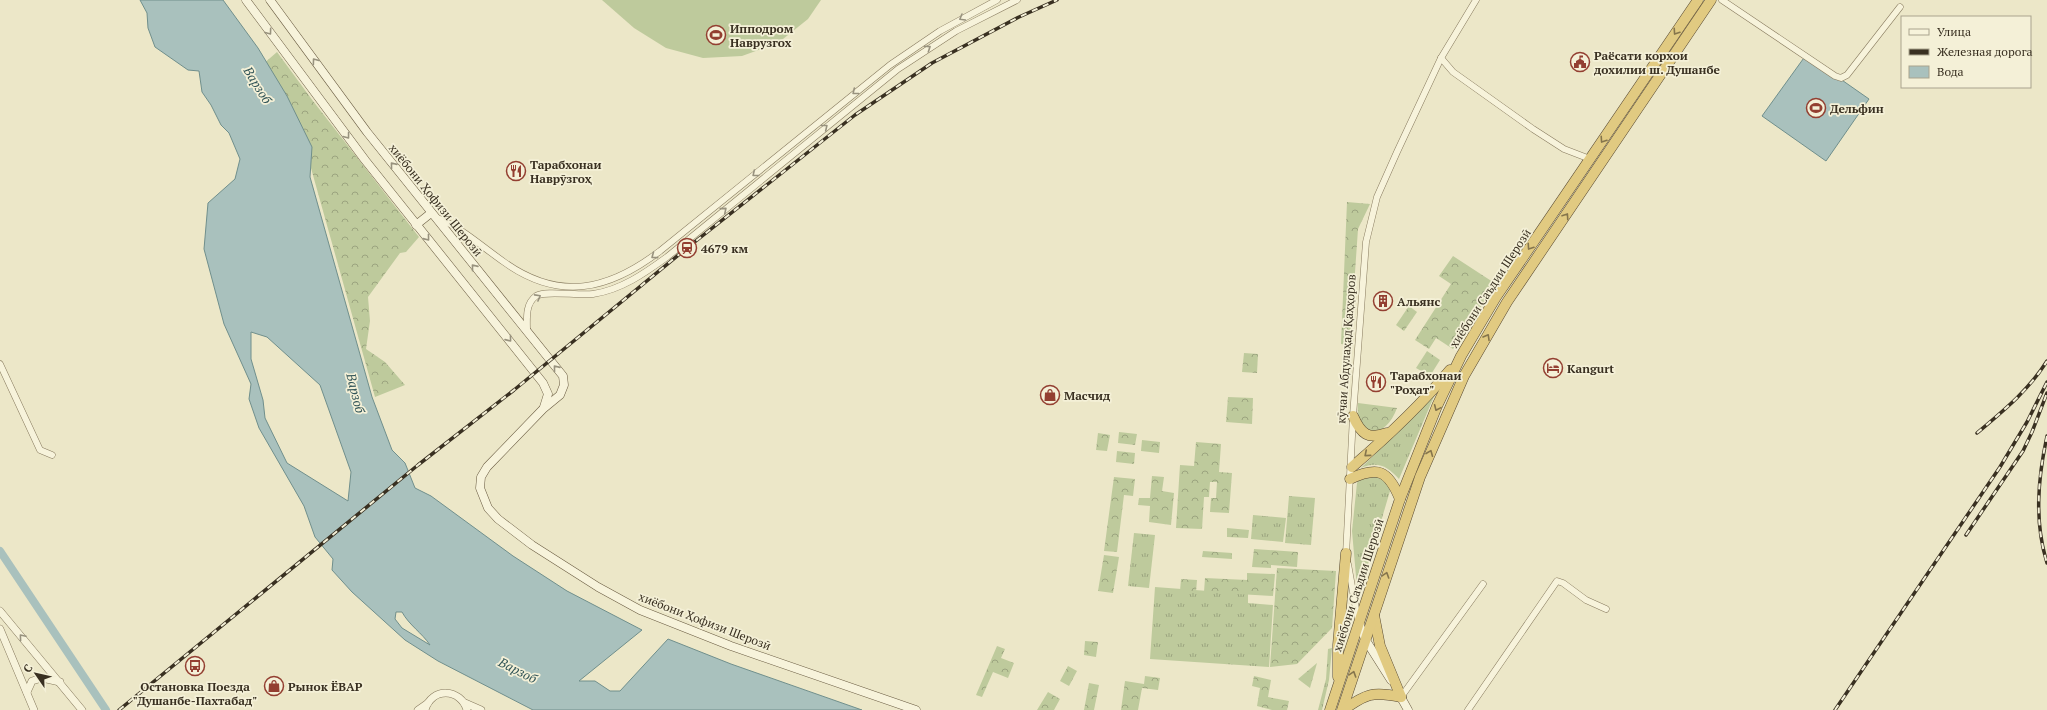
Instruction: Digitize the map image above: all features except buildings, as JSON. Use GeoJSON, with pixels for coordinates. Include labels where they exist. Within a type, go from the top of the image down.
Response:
{"type":"FeatureCollection","features":[{"type":"Feature","properties":{"kind":"highway","name":"хиёбони Саъдии Шерозӣ"},"geometry":{"type":"LineString","coordinates":[[1330,710],[1400,499],[1431,420],[1461,356],[1496,297],[1698,0]]}},
{"type":"Feature","properties":{"kind":"highway","name":"хиёбони Саъдии Шерозӣ"},"geometry":{"type":"LineString","coordinates":[[1342,710],[1420,477],[1464,376],[1507,302],[1711,0]]}},
{"type":"Feature","properties":{"kind":"highway"},"geometry":{"type":"LineString","coordinates":[[1352,467],[1391,432],[1439,384],[1461,356]]}},
{"type":"Feature","properties":{"kind":"highway"},"geometry":{"type":"LineString","coordinates":[[1353,416],[1358,426],[1366,435],[1376,437],[1391,432]]}},
{"type":"Feature","properties":{"kind":"highway"},"geometry":{"type":"LineString","coordinates":[[1350,479],[1366,472],[1375,471],[1383,474],[1394,486],[1400,499]]}},
{"type":"Feature","properties":{"kind":"highway"},"geometry":{"type":"LineString","coordinates":[[1338,686],[1338,645],[1346,553]]}},
{"type":"Feature","properties":{"kind":"highway"},"geometry":{"type":"LineString","coordinates":[[1374,612],[1380,646],[1400,697]]}},
{"type":"Feature","properties":{"kind":"highway"},"geometry":{"type":"LineString","coordinates":[[1342,710],[1360,698],[1380,693],[1400,697]]}},
{"type":"Feature","properties":{"kind":"main road"},"geometry":{"type":"LineString","coordinates":[[246,0],[354,145],[416,225],[543,383],[547,390],[548,398],[543,409]]}},
{"type":"Feature","properties":{"kind":"main road","name":"хиёбони Ҳофизи Шерозӣ"},"geometry":{"type":"LineString","coordinates":[[270,0],[360,124],[564,379],[564,388],[560,395],[543,409],[487,467],[481,477],[480,488],[482,497],[488,508],[498,518],[532,545],[565,567],[640,610],[731,646],[916,710]]}},
{"type":"Feature","properties":{"kind":"main road"},"geometry":{"type":"LineString","coordinates":[[416,225],[433,215]]}},
{"type":"Feature","properties":{"kind":"main road","name":"кӯчаи Абдулаҳад Қаҳҳоров"},"geometry":{"type":"LineString","coordinates":[[1359,623],[1365,639],[1408,710]]}},
{"type":"Feature","properties":{"kind":"street"},"geometry":{"type":"LineString","coordinates":[[433,215],[454,225],[514,269],[543,282],[575,288],[606,283],[624,276],[653,256],[910,50],[960,19],[996,0]]}},
{"type":"Feature","properties":{"kind":"street"},"geometry":{"type":"LineString","coordinates":[[527,331],[529,306],[537,296],[546,293],[574,295],[592,294],[622,286],[653,267],[881,82],[918,54],[977,19],[1017,0]]}},
{"type":"Feature","properties":{"kind":"street","name":"кӯчаи Абдулаҳад Қаҳҳоров"},"geometry":{"type":"LineString","coordinates":[[1359,623],[1346,553],[1352,467],[1353,416],[1366,242],[1379,193],[1441,58],[1476,0]]}},
{"type":"Feature","properties":{"kind":"street"},"geometry":{"type":"LineString","coordinates":[[1722,0],[1841,78],[1847,75],[1900,6]]}},
{"type":"Feature","properties":{"kind":"street"},"geometry":{"type":"LineString","coordinates":[[1441,58],[1453,72],[1533,128],[1564,149],[1590,159]]}},
{"type":"Feature","properties":{"kind":"street"},"geometry":{"type":"LineString","coordinates":[[790,146],[795,152]]}},
{"type":"Feature","properties":{"kind":"street"},"geometry":{"type":"LineString","coordinates":[[704,215],[710,222]]}},
{"type":"Feature","properties":{"kind":"street"},"geometry":{"type":"LineString","coordinates":[[0,364],[40,450],[52,455]]}},
{"type":"Feature","properties":{"kind":"street"},"geometry":{"type":"LineString","coordinates":[[1468,710],[1557,581],[1563,583],[1586,600],[1606,609]]}},
{"type":"Feature","properties":{"kind":"street"},"geometry":{"type":"LineString","coordinates":[[1400,697],[1483,584]]}},
{"type":"Feature","properties":{"kind":"street"},"geometry":{"type":"LineString","coordinates":[[0,611],[82,710]]}},
{"type":"Feature","properties":{"kind":"street"},"geometry":{"type":"LineString","coordinates":[[0,629],[34,710]]}},
{"type":"Feature","properties":{"kind":"street"},"geometry":{"type":"LineString","coordinates":[[26,692],[32,681],[42,678],[60,682]]}},
{"type":"Feature","properties":{"kind":"street"},"geometry":{"type":"LineString","coordinates":[[418,710],[427,707],[438,694],[446,693],[459,697],[466,707],[481,710]]}},
{"type":"Feature","properties":{"kind":"green space","name":"Ипподром Наврузгох"},"geometry":{"type":"Polygon","coordinates":[[[602,0],[821,0],[808,19],[778,43],[742,56],[703,58],[666,48],[634,28],[602,0]]]}},
{"type":"Feature","properties":{"kind":"green space"},"geometry":{"type":"Polygon","coordinates":[[[277,52],[313,101],[419,237],[406,252],[400,253],[368,297],[370,321],[366,349],[385,362],[405,385],[375,397],[304,143],[262,65],[277,52]]]}},
{"type":"Feature","properties":{"kind":"green space"},"geometry":{"type":"Polygon","coordinates":[[[1347,202],[1370,204],[1358,229],[1350,345],[1341,344],[1347,202]]]}},
{"type":"Feature","properties":{"kind":"green space"},"geometry":{"type":"Polygon","coordinates":[[[1453,256],[1496,284],[1453,349],[1436,338],[1429,349],[1415,340],[1451,284],[1439,276],[1453,256]]]}},
{"type":"Feature","properties":{"kind":"green space"},"geometry":{"type":"Polygon","coordinates":[[[1409,306],[1417,312],[1404,331],[1396,325],[1409,306]]]}},
{"type":"Feature","properties":{"kind":"green space"},"geometry":{"type":"Polygon","coordinates":[[[1427,351],[1440,360],[1430,376],[1416,368],[1427,351]]]}},
{"type":"Feature","properties":{"kind":"green space"},"geometry":{"type":"Polygon","coordinates":[[[1244,353],[1258,354],[1257,373],[1242,372],[1244,353]]]}},
{"type":"Feature","properties":{"kind":"green space"},"geometry":{"type":"Polygon","coordinates":[[[1435,394],[1399,479],[1382,466],[1372,465],[1361,468],[1435,394]]]}},
{"type":"Feature","properties":{"kind":"green space"},"geometry":{"type":"Polygon","coordinates":[[[1228,397],[1253,398],[1252,424],[1226,422],[1228,397]]]}},
{"type":"Feature","properties":{"kind":"green space"},"geometry":{"type":"Polygon","coordinates":[[[1358,403],[1397,408],[1392,419],[1385,426],[1379,431],[1372,432],[1366,430],[1361,424],[1358,415],[1358,403]]]}},
{"type":"Feature","properties":{"kind":"green space"},"geometry":{"type":"Polygon","coordinates":[[[1119,432],[1137,434],[1135,445],[1118,443],[1119,432]]]}},
{"type":"Feature","properties":{"kind":"green space"},"geometry":{"type":"Polygon","coordinates":[[[1098,433],[1110,435],[1107,451],[1096,450],[1098,433]]]}},
{"type":"Feature","properties":{"kind":"green space"},"geometry":{"type":"Polygon","coordinates":[[[1142,440],[1160,442],[1159,453],[1141,451],[1142,440]]]}},
{"type":"Feature","properties":{"kind":"green space"},"geometry":{"type":"Polygon","coordinates":[[[1196,442],[1221,444],[1219,472],[1232,473],[1229,513],[1210,512],[1211,498],[1216,498],[1217,482],[1210,482],[1209,497],[1204,497],[1202,529],[1176,528],[1180,465],[1194,466],[1196,442]]]}},
{"type":"Feature","properties":{"kind":"green space"},"geometry":{"type":"Polygon","coordinates":[[[1117,451],[1135,453],[1134,464],[1116,462],[1117,451]]]}},
{"type":"Feature","properties":{"kind":"green space"},"geometry":{"type":"Polygon","coordinates":[[[1375,475],[1388,482],[1390,491],[1358,599],[1352,531],[1357,483],[1360,478],[1375,475]]]}},
{"type":"Feature","properties":{"kind":"green space"},"geometry":{"type":"Polygon","coordinates":[[[1152,476],[1164,477],[1162,491],[1174,493],[1171,525],[1149,522],[1150,506],[1138,505],[1139,498],[1150,498],[1152,476]]]}},
{"type":"Feature","properties":{"kind":"green space"},"geometry":{"type":"Polygon","coordinates":[[[1114,477],[1135,479],[1133,496],[1124,495],[1117,552],[1104,551],[1114,477]]]}},
{"type":"Feature","properties":{"kind":"green space"},"geometry":{"type":"Polygon","coordinates":[[[1289,496],[1315,498],[1311,545],[1285,543],[1289,496]]]}},
{"type":"Feature","properties":{"kind":"green space"},"geometry":{"type":"Polygon","coordinates":[[[1253,515],[1286,518],[1283,542],[1251,539],[1253,515]]]}},
{"type":"Feature","properties":{"kind":"green space"},"geometry":{"type":"Polygon","coordinates":[[[1227,528],[1249,530],[1248,538],[1227,537],[1227,528]]]}},
{"type":"Feature","properties":{"kind":"green space"},"geometry":{"type":"Polygon","coordinates":[[[1134,533],[1155,535],[1149,588],[1128,586],[1134,533]]]}},
{"type":"Feature","properties":{"kind":"green space"},"geometry":{"type":"Polygon","coordinates":[[[1254,549],[1298,552],[1297,567],[1271,565],[1271,568],[1252,567],[1254,549]]]}},
{"type":"Feature","properties":{"kind":"green space"},"geometry":{"type":"Polygon","coordinates":[[[1203,551],[1232,553],[1232,559],[1202,557],[1203,551]]]}},
{"type":"Feature","properties":{"kind":"green space"},"geometry":{"type":"Polygon","coordinates":[[[1104,555],[1119,557],[1113,593],[1098,591],[1104,555]]]}},
{"type":"Feature","properties":{"kind":"green space"},"geometry":{"type":"Polygon","coordinates":[[[1277,568],[1336,571],[1332,628],[1297,664],[1270,667],[1277,568]]]}},
{"type":"Feature","properties":{"kind":"green space"},"geometry":{"type":"Polygon","coordinates":[[[1247,573],[1275,574],[1273,596],[1204,592],[1205,578],[1247,580],[1247,573]]]}},
{"type":"Feature","properties":{"kind":"green space"},"geometry":{"type":"Polygon","coordinates":[[[1181,579],[1197,580],[1196,592],[1180,591],[1181,579]]]}},
{"type":"Feature","properties":{"kind":"green space"},"geometry":{"type":"Polygon","coordinates":[[[1155,587],[1248,594],[1248,603],[1273,605],[1269,667],[1150,659],[1155,587]]]}},
{"type":"Feature","properties":{"kind":"green space"},"geometry":{"type":"Polygon","coordinates":[[[1085,641],[1098,642],[1096,657],[1084,655],[1085,641]]]}},
{"type":"Feature","properties":{"kind":"green space"},"geometry":{"type":"Polygon","coordinates":[[[997,646],[1005,649],[1001,658],[1014,663],[1008,678],[993,672],[982,697],[976,695],[997,646]]]}},
{"type":"Feature","properties":{"kind":"green space"},"geometry":{"type":"Polygon","coordinates":[[[1332,648],[1329,680],[1322,710],[1318,710],[1326,679],[1328,649],[1332,648]]]}},
{"type":"Feature","properties":{"kind":"green space"},"geometry":{"type":"Polygon","coordinates":[[[1317,663],[1310,688],[1298,679],[1317,663]]]}},
{"type":"Feature","properties":{"kind":"green space"},"geometry":{"type":"Polygon","coordinates":[[[1068,666],[1077,671],[1069,686],[1060,681],[1068,666]]]}},
{"type":"Feature","properties":{"kind":"green space"},"geometry":{"type":"Polygon","coordinates":[[[1145,676],[1160,678],[1158,690],[1142,688],[1138,710],[1121,710],[1125,681],[1144,684],[1145,676]]]}},
{"type":"Feature","properties":{"kind":"green space"},"geometry":{"type":"Polygon","coordinates":[[[1254,676],[1271,680],[1268,697],[1289,701],[1287,710],[1272,710],[1257,706],[1260,688],[1252,686],[1254,676]]]}},
{"type":"Feature","properties":{"kind":"green space"},"geometry":{"type":"Polygon","coordinates":[[[1089,683],[1099,685],[1094,710],[1084,710],[1089,683]]]}},
{"type":"Feature","properties":{"kind":"green space"},"geometry":{"type":"Polygon","coordinates":[[[1048,692],[1060,699],[1054,710],[1037,710],[1048,692]]]}},
{"type":"Feature","properties":{"kind":"water","name":"Варзоб"},"geometry":{"type":"Polygon","coordinates":[[[140,0],[223,0],[258,48],[287,96],[312,147],[310,177],[372,397],[392,450],[405,463],[415,488],[431,496],[513,556],[567,591],[642,630],[579,681],[595,681],[610,691],[620,691],[668,639],[731,664],[862,710],[533,710],[438,661],[405,640],[352,592],[332,570],[333,559],[315,537],[304,506],[259,428],[249,399],[251,384],[224,324],[204,249],[208,203],[235,179],[240,159],[229,133],[221,125],[211,105],[202,92],[199,71],[188,70],[155,47],[148,28],[147,13],[140,0]],[[251,332],[251,359],[263,400],[265,418],[287,463],[348,501],[351,472],[320,385],[267,337],[251,332]],[[396,612],[395,619],[402,628],[430,645],[408,621],[402,612],[396,612]]]}},
{"type":"Feature","properties":{"kind":"water","name":"Дельфин"},"geometry":{"type":"Polygon","coordinates":[[[1806,55],[1869,99],[1826,161],[1762,116],[1806,55]]]}},
{"type":"Feature","properties":{"kind":"waterway"},"geometry":{"type":"LineString","coordinates":[[0,551],[106,710]]}},
{"type":"Feature","properties":{"kind":"railway"},"geometry":{"type":"LineString","coordinates":[[119,710],[418,465],[514,390],[687,248],[855,115],[932,63],[1019,17],[1057,0]]}},
{"type":"Feature","properties":{"kind":"railway"},"geometry":{"type":"LineString","coordinates":[[1977,433],[2024,391],[2047,361]]}},
{"type":"Feature","properties":{"kind":"railway"},"geometry":{"type":"LineString","coordinates":[[1835,710],[2000,467],[2027,422],[2047,382]]}},
{"type":"Feature","properties":{"kind":"railway"},"geometry":{"type":"LineString","coordinates":[[1966,535],[2023,451],[2047,393]]}},
{"type":"Feature","properties":{"kind":"railway"},"geometry":{"type":"LineString","coordinates":[[2047,436],[2041,468],[2039,500],[2040,531],[2047,563]]}},
{"type":"Feature","properties":{"kind":"place","name":"Ипподром Наврузгох"},"geometry":{"type":"Point","coordinates":[716,35]}},
{"type":"Feature","properties":{"kind":"place","name":"Раёсати корхои дохилии ш. Душанбе"},"geometry":{"type":"Point","coordinates":[1580,62]}},
{"type":"Feature","properties":{"kind":"place","name":"Дельфин"},"geometry":{"type":"Point","coordinates":[1816,108]}},
{"type":"Feature","properties":{"kind":"place","name":"Тарабхонаи Наврӯзгоҳ"},"geometry":{"type":"Point","coordinates":[516,171]}},
{"type":"Feature","properties":{"kind":"place","name":"4679 км"},"geometry":{"type":"Point","coordinates":[687,248]}},
{"type":"Feature","properties":{"kind":"place","name":"Альянс"},"geometry":{"type":"Point","coordinates":[1383,301]}},
{"type":"Feature","properties":{"kind":"place","name":"Kangurt"},"geometry":{"type":"Point","coordinates":[1553,368]}},
{"type":"Feature","properties":{"kind":"place","name":"Тарабхонаи \"Роҳат\""},"geometry":{"type":"Point","coordinates":[1376,382]}},
{"type":"Feature","properties":{"kind":"place","name":"Масчид"},"geometry":{"type":"Point","coordinates":[1050,395]}},
{"type":"Feature","properties":{"kind":"place","name":"Остановка Поезда \"Душанбе-Пахтабад\""},"geometry":{"type":"Point","coordinates":[195,666]}},
{"type":"Feature","properties":{"kind":"place","name":"Рынок ЁВАР"},"geometry":{"type":"Point","coordinates":[274,686]}}]}
